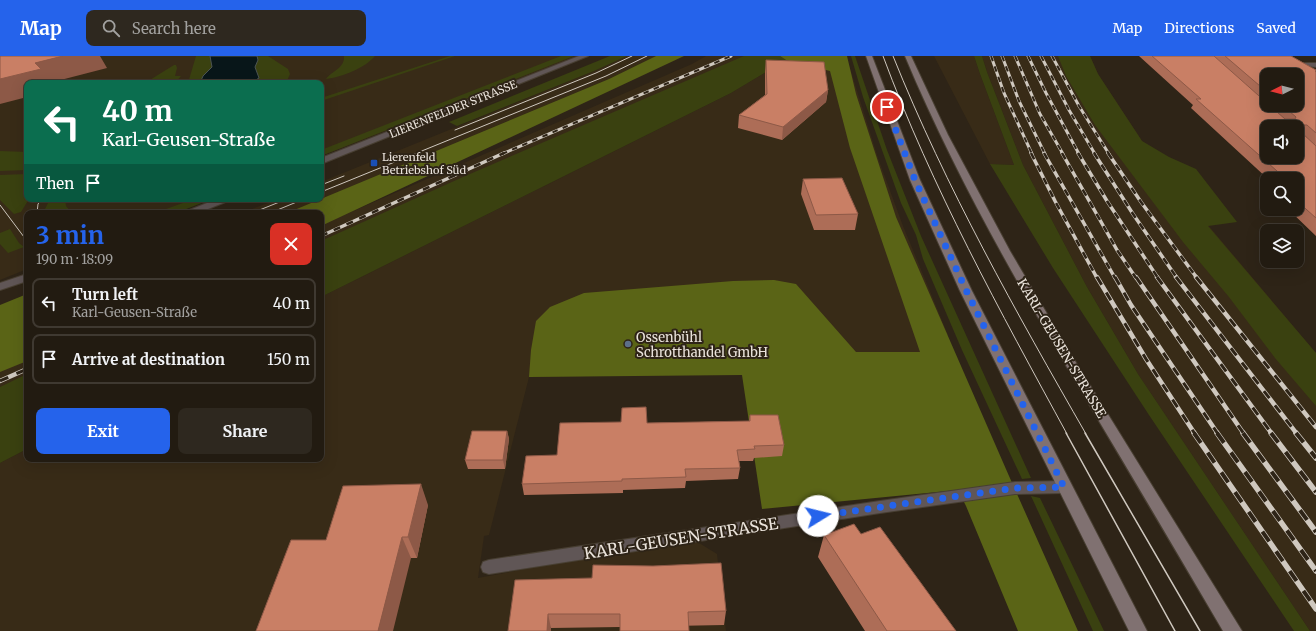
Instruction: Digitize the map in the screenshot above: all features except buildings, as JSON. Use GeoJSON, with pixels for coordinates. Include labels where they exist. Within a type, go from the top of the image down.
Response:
{"type":"FeatureCollection","features":[{"type":"Feature","properties":{"kind":"main road"},"geometry":{"type":"LineString","coordinates":[[869,56],[915,180],[966,290],[1064,487],[1138,631]]}},
{"type":"Feature","properties":{"kind":"main road","name":"KARL-GEUSEN-STRASSE"},"geometry":{"type":"LineString","coordinates":[[908,56],[922,91],[959,166],[1026,289],[1233,631]]}},
{"type":"Feature","properties":{"kind":"street","name":"LIERENFELDER STRASSE"},"geometry":{"type":"LineString","coordinates":[[324,160],[585,56]]}},
{"type":"Feature","properties":{"kind":"street"},"geometry":{"type":"LineString","coordinates":[[1316,65],[1301,63],[1316,72]]}},
{"type":"Feature","properties":{"kind":"street"},"geometry":{"type":"LineString","coordinates":[[198,210],[218,202]]}},
{"type":"Feature","properties":{"kind":"street"},"geometry":{"type":"LineString","coordinates":[[0,287],[24,278]]}},
{"type":"Feature","properties":{"kind":"street","name":"KARL-GEUSEN-STRASSE"},"geometry":{"type":"LineString","coordinates":[[489,567],[880,507],[1015,488],[1064,487]]}},
{"type":"Feature","properties":{"kind":"shaded area"},"geometry":{"type":"Polygon","coordinates":[[[0,56],[581,56],[324,155],[324,80],[24,80],[24,202],[202,202],[182,210],[24,210],[24,270],[0,280],[0,56]]]}},
{"type":"Feature","properties":{"kind":"shaded area"},"geometry":{"type":"Polygon","coordinates":[[[210,56],[257,56],[258,60],[255,67],[259,78],[256,80],[201,80],[203,76],[212,67],[210,56]]]}},
{"type":"Feature","properties":{"kind":"shaded area"},"geometry":{"type":"Polygon","coordinates":[[[627,56],[656,56],[609,79],[324,198],[324,181],[594,71],[627,56]]]}},
{"type":"Feature","properties":{"kind":"shaded area"},"geometry":{"type":"Polygon","coordinates":[[[706,56],[773,56],[324,261],[324,224],[692,64],[706,56]]]}},
{"type":"Feature","properties":{"kind":"shaded area"},"geometry":{"type":"Polygon","coordinates":[[[934,56],[974,56],[1014,165],[990,164],[934,56]]]}},
{"type":"Feature","properties":{"kind":"shaded area"},"geometry":{"type":"Polygon","coordinates":[[[982,56],[1090,56],[1098,74],[1142,141],[1208,225],[1316,353],[1316,631],[1310,631],[1138,374],[1087,287],[1023,165],[982,56]]]}},
{"type":"Feature","properties":{"kind":"shaded area","name":"Ossenbühl Schrotthandel GmbH"},"geometry":{"type":"Polygon","coordinates":[[[786,60],[848,62],[878,158],[903,226],[948,335],[923,353],[743,374],[529,377],[489,535],[484,536],[478,578],[691,538],[717,554],[726,631],[0,631],[0,463],[24,451],[24,462],[324,462],[324,296],[731,93],[786,60]]]}},
{"type":"Feature","properties":{"kind":"shaded area"},"geometry":{"type":"Polygon","coordinates":[[[270,202],[314,202],[294,210],[250,210],[270,202]]]}},
{"type":"Feature","properties":{"kind":"shaded area"},"geometry":{"type":"Polygon","coordinates":[[[24,353],[24,397],[0,409],[0,364],[24,353]]]}},
{"type":"Feature","properties":{"kind":"green space"},"geometry":{"type":"Polygon","coordinates":[[[196,56],[268,56],[288,69],[290,74],[287,80],[189,80],[196,56]]]}},
{"type":"Feature","properties":{"kind":"green space"},"geometry":{"type":"Polygon","coordinates":[[[344,56],[375,56],[353,71],[326,79],[342,64],[344,56]]]}},
{"type":"Feature","properties":{"kind":"green space"},"geometry":{"type":"Polygon","coordinates":[[[450,56],[455,56],[324,100],[324,97],[450,56]]]}},
{"type":"Feature","properties":{"kind":"green space"},"geometry":{"type":"Polygon","coordinates":[[[561,56],[574,56],[324,155],[324,149],[561,56]]]}},
{"type":"Feature","properties":{"kind":"green space"},"geometry":{"type":"Polygon","coordinates":[[[610,56],[627,56],[594,71],[457,126],[449,122],[610,56]]]}},
{"type":"Feature","properties":{"kind":"green space"},"geometry":{"type":"Polygon","coordinates":[[[656,56],[684,56],[324,225],[324,210],[294,210],[313,202],[324,202],[324,198],[609,79],[656,56]]]}},
{"type":"Feature","properties":{"kind":"green space"},"geometry":{"type":"Polygon","coordinates":[[[744,56],[780,56],[786,60],[731,93],[324,296],[324,240],[463,177],[744,56]]]}},
{"type":"Feature","properties":{"kind":"green space"},"geometry":{"type":"Polygon","coordinates":[[[780,56],[847,56],[856,94],[896,217],[1078,631],[1018,631],[958,490],[762,509],[742,375],[529,377],[531,350],[536,321],[550,307],[584,293],[733,281],[774,280],[796,284],[856,352],[920,352],[850,148],[830,71],[786,60],[780,56]]]}},
{"type":"Feature","properties":{"kind":"green space"},"geometry":{"type":"Polygon","coordinates":[[[851,56],[855,56],[887,150],[921,236],[1031,478],[1022,479],[962,350],[923,259],[916,235],[901,203],[863,97],[851,56]]]}},
{"type":"Feature","properties":{"kind":"green space"},"geometry":{"type":"Polygon","coordinates":[[[974,56],[982,56],[1023,165],[1087,287],[1138,374],[1310,631],[1294,631],[1149,415],[1053,268],[990,164],[1014,165],[974,56]]]}},
{"type":"Feature","properties":{"kind":"green space"},"geometry":{"type":"Polygon","coordinates":[[[1058,56],[1090,56],[1098,74],[1142,141],[1169,157],[1196,169],[1237,222],[1208,226],[1316,353],[1316,406],[1275,358],[1229,297],[1183,242],[1095,125],[1066,76],[1058,56]]]}},
{"type":"Feature","properties":{"kind":"green space"},"geometry":{"type":"Polygon","coordinates":[[[174,65],[176,65],[177,68],[175,76],[181,76],[178,80],[150,80],[174,65]]]}},
{"type":"Feature","properties":{"kind":"green space"},"geometry":{"type":"Polygon","coordinates":[[[0,151],[24,152],[24,170],[0,171],[0,151]]]}},
{"type":"Feature","properties":{"kind":"green space"},"geometry":{"type":"Polygon","coordinates":[[[24,174],[24,202],[27,202],[21,212],[14,214],[0,200],[0,175],[24,174]]]}},
{"type":"Feature","properties":{"kind":"green space"},"geometry":{"type":"Polygon","coordinates":[[[48,202],[65,202],[66,206],[69,210],[44,210],[48,202]]]}},
{"type":"Feature","properties":{"kind":"green space"},"geometry":{"type":"Polygon","coordinates":[[[186,202],[204,202],[184,210],[163,210],[186,202]]]}},
{"type":"Feature","properties":{"kind":"green space"},"geometry":{"type":"Polygon","coordinates":[[[10,229],[19,243],[24,247],[8,253],[0,244],[0,233],[10,229]]]}},
{"type":"Feature","properties":{"kind":"green space"},"geometry":{"type":"Polygon","coordinates":[[[24,295],[24,362],[0,372],[0,305],[24,295]]]}},
{"type":"Feature","properties":{"kind":"green space"},"geometry":{"type":"Polygon","coordinates":[[[24,375],[24,451],[0,463],[0,387],[24,375]]]}},
{"type":"Feature","properties":{"kind":"green space"},"geometry":{"type":"Polygon","coordinates":[[[1031,496],[1040,498],[1104,631],[1093,631],[1031,496]]]}},
{"type":"Feature","properties":{"kind":"tram line"},"geometry":{"type":"LineString","coordinates":[[455,130],[596,73],[632,56]]}},
{"type":"Feature","properties":{"kind":"tram line"},"geometry":{"type":"LineString","coordinates":[[324,191],[606,76],[647,56]]}},
{"type":"Feature","properties":{"kind":"tram line"},"geometry":{"type":"LineString","coordinates":[[883,56],[902,105],[945,201],[992,295],[1067,434]]}},
{"type":"Feature","properties":{"kind":"tram line"},"geometry":{"type":"LineString","coordinates":[[893,56],[936,154],[983,249],[1086,434]]}},
{"type":"Feature","properties":{"kind":"tram line"},"geometry":{"type":"LineString","coordinates":[[324,184],[344,176]]}},
{"type":"Feature","properties":{"kind":"tram line"},"geometry":{"type":"LineString","coordinates":[[37,210],[40,202]]}},
{"type":"Feature","properties":{"kind":"tram line"},"geometry":{"type":"LineString","coordinates":[[260,210],[280,202]]}},
{"type":"Feature","properties":{"kind":"tram line"},"geometry":{"type":"LineString","coordinates":[[277,210],[297,202]]}},
{"type":"Feature","properties":{"kind":"tram line"},"geometry":{"type":"LineString","coordinates":[[0,205],[24,237]]}},
{"type":"Feature","properties":{"kind":"tram line"},"geometry":{"type":"LineString","coordinates":[[1066,433],[1175,631]]}},
{"type":"Feature","properties":{"kind":"tram line"},"geometry":{"type":"LineString","coordinates":[[1085,433],[1200,631]]}},
{"type":"Feature","properties":{"kind":"railway"},"geometry":{"type":"LineString","coordinates":[[502,154],[731,56]]}},
{"type":"Feature","properties":{"kind":"railway"},"geometry":{"type":"LineString","coordinates":[[991,56],[1004,93],[1032,154]]}},
{"type":"Feature","properties":{"kind":"railway"},"geometry":{"type":"LineString","coordinates":[[1002,56],[1019,101],[1045,154]]}},
{"type":"Feature","properties":{"kind":"railway"},"geometry":{"type":"LineString","coordinates":[[1015,56],[1040,114],[1063,154]]}},
{"type":"Feature","properties":{"kind":"railway"},"geometry":{"type":"LineString","coordinates":[[1028,56],[1079,154]]}},
{"type":"Feature","properties":{"kind":"railway"},"geometry":{"type":"LineString","coordinates":[[1041,56],[1069,110],[1095,154]]}},
{"type":"Feature","properties":{"kind":"railway"},"geometry":{"type":"LineString","coordinates":[[1052,56],[1079,106],[1109,154]]}},
{"type":"Feature","properties":{"kind":"railway"},"geometry":{"type":"LineString","coordinates":[[324,235],[504,153]]}},
{"type":"Feature","properties":{"kind":"railway"},"geometry":{"type":"LineString","coordinates":[[1031,153],[1097,278]]}},
{"type":"Feature","properties":{"kind":"railway"},"geometry":{"type":"LineString","coordinates":[[1044,153],[1115,278]]}},
{"type":"Feature","properties":{"kind":"railway"},"geometry":{"type":"LineString","coordinates":[[1062,153],[1117,250],[1136,278]]}},
{"type":"Feature","properties":{"kind":"railway"},"geometry":{"type":"LineString","coordinates":[[1078,153],[1107,201],[1158,278]]}},
{"type":"Feature","properties":{"kind":"railway"},"geometry":{"type":"LineString","coordinates":[[1094,153],[1133,214],[1177,278]]}},
{"type":"Feature","properties":{"kind":"railway"},"geometry":{"type":"LineString","coordinates":[[1108,153],[1141,202],[1197,278]]}},
{"type":"Feature","properties":{"kind":"railway"},"geometry":{"type":"LineString","coordinates":[[1097,277],[1146,359],[1195,434]]}},
{"type":"Feature","properties":{"kind":"railway"},"geometry":{"type":"LineString","coordinates":[[1115,277],[1131,305],[1218,434]]}},
{"type":"Feature","properties":{"kind":"railway"},"geometry":{"type":"LineString","coordinates":[[1136,277],[1244,434]]}},
{"type":"Feature","properties":{"kind":"railway"},"geometry":{"type":"LineString","coordinates":[[1157,277],[1272,434]]}},
{"type":"Feature","properties":{"kind":"railway"},"geometry":{"type":"LineString","coordinates":[[1176,277],[1297,434]]}},
{"type":"Feature","properties":{"kind":"railway"},"geometry":{"type":"LineString","coordinates":[[1196,277],[1316,427]]}},
{"type":"Feature","properties":{"kind":"railway"},"geometry":{"type":"LineString","coordinates":[[0,381],[24,370]]}},
{"type":"Feature","properties":{"kind":"railway"},"geometry":{"type":"LineString","coordinates":[[1194,433],[1316,609]]}},
{"type":"Feature","properties":{"kind":"railway"},"geometry":{"type":"LineString","coordinates":[[1217,433],[1316,571]]}},
{"type":"Feature","properties":{"kind":"railway"},"geometry":{"type":"LineString","coordinates":[[1243,433],[1316,532]]}},
{"type":"Feature","properties":{"kind":"railway"},"geometry":{"type":"LineString","coordinates":[[1271,433],[1316,492]]}},
{"type":"Feature","properties":{"kind":"railway"},"geometry":{"type":"LineString","coordinates":[[1296,433],[1316,458]]}},
{"type":"Feature","properties":{"kind":"place","name":"Lierenfeld Betriebshof Süd"},"geometry":{"type":"Point","coordinates":[374,163]}},
{"type":"Feature","properties":{"kind":"place","name":"Ossenbühl Schrotthandel GmbH"},"geometry":{"type":"Point","coordinates":[628,344]}},
{"type":"Feature","properties":{"kind":"route"},"geometry":{"type":"LineString","coordinates":[[818,516],[1015,488],[1064,487],[966,290],[915,180],[887,107]]}}]}
